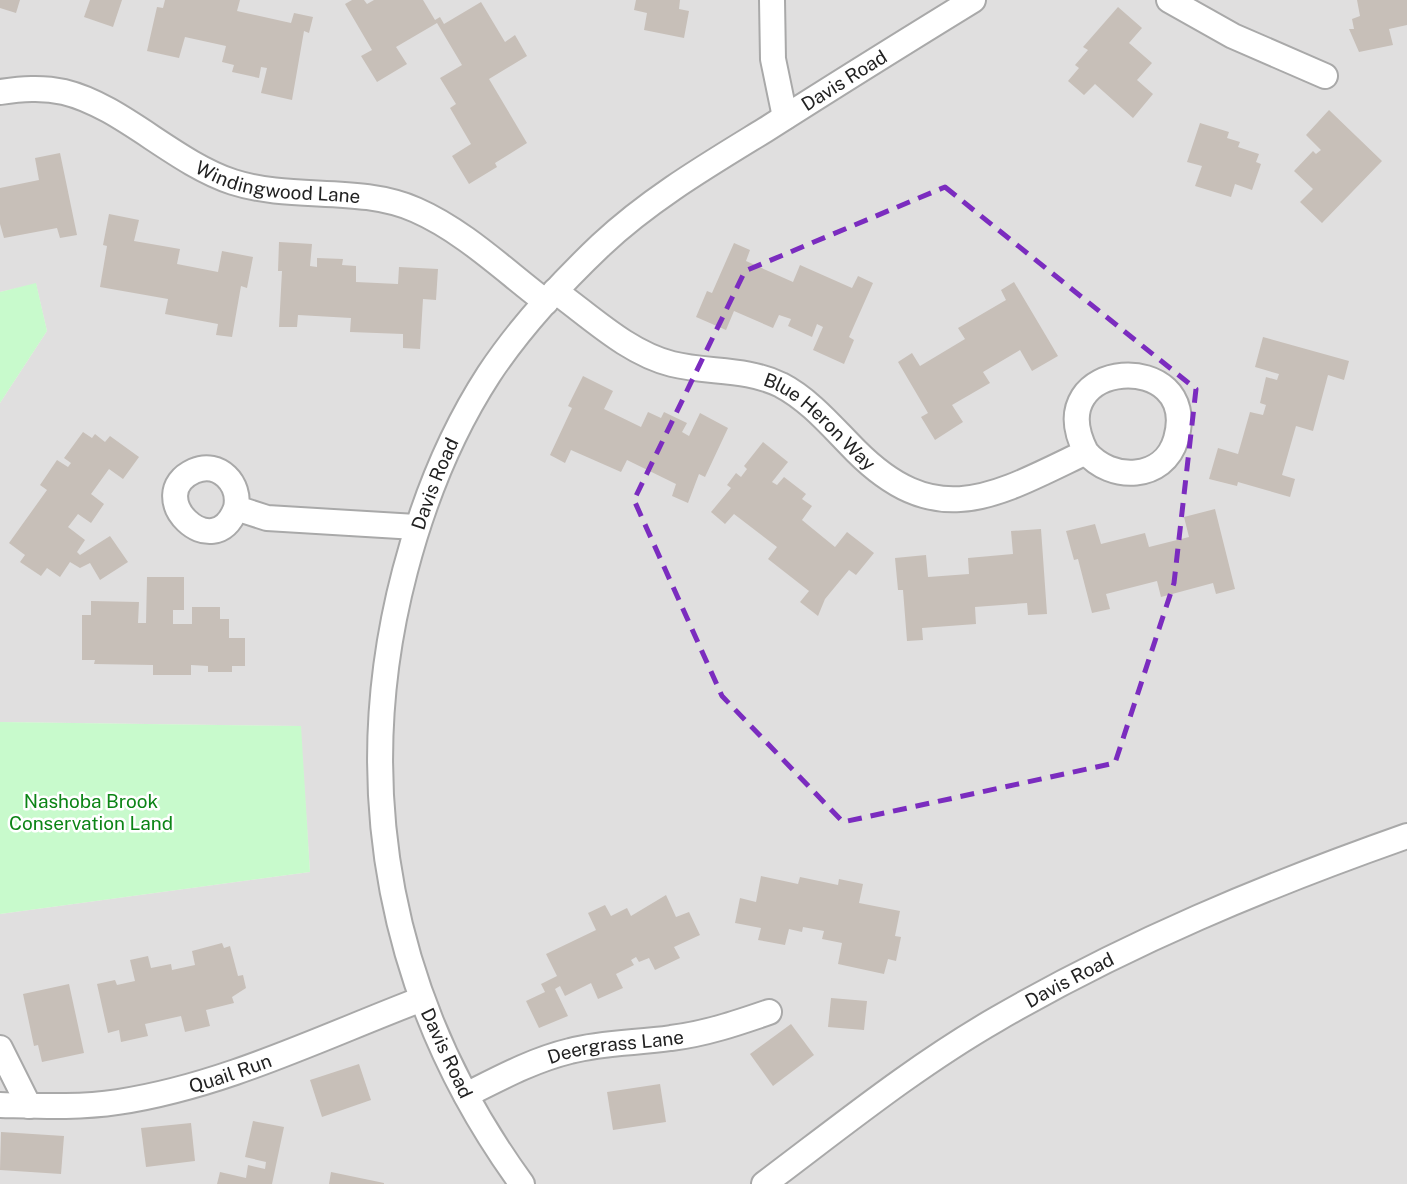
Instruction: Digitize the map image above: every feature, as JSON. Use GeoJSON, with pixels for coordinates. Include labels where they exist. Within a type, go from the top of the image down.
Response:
{"type":"FeatureCollection","features":[{"type":"Feature","properties":{"kind":"street"},"geometry":{"type":"LineString","coordinates":[[772,0],[773,59],[785,117]]}},
{"type":"Feature","properties":{"kind":"street","name":"Davis Road"},"geometry":{"type":"LineString","coordinates":[[522,1184],[466,1095],[422,999],[393,900],[379,791],[383,675],[392,623],[416,527],[435,475],[489,375],[551,297],[601,245],[656,200],[973,0]]}},
{"type":"Feature","properties":{"kind":"street"},"geometry":{"type":"LineString","coordinates":[[1169,0],[1233,36],[1325,76]]}},
{"type":"Feature","properties":{"kind":"street","name":"Windingwood Lane"},"geometry":{"type":"LineString","coordinates":[[0,92],[42,88],[83,99],[185,159],[232,181],[286,192],[363,197],[412,208],[551,297]]}},
{"type":"Feature","properties":{"kind":"street","name":"Blue Heron Way"},"geometry":{"type":"LineString","coordinates":[[551,297],[651,358],[692,368],[741,373],[781,385],[803,400],[884,478],[917,495],[951,501],[968,499],[1012,486],[1086,452]]}},
{"type":"Feature","properties":{"kind":"street"},"geometry":{"type":"LineString","coordinates":[[1138,374],[1157,383],[1172,399],[1178,420],[1175,441],[1155,466],[1123,474],[1102,467],[1086,452],[1078,432],[1079,411],[1089,391],[1105,378],[1138,374]]}},
{"type":"Feature","properties":{"kind":"street"},"geometry":{"type":"LineString","coordinates":[[236,508],[267,518],[416,527]]}},
{"type":"Feature","properties":{"kind":"street","name":"Davis Road"},"geometry":{"type":"LineString","coordinates":[[764,1184],[920,1068],[996,1019],[1178,924],[1236,899],[1407,836]]}},
{"type":"Feature","properties":{"kind":"street","name":"Quail Run"},"geometry":{"type":"LineString","coordinates":[[0,1105],[64,1107],[119,1102],[223,1078],[422,999]]}},
{"type":"Feature","properties":{"kind":"street","name":"Deergrass Lane"},"geometry":{"type":"LineString","coordinates":[[466,1095],[523,1066],[568,1051],[613,1042],[670,1038],[722,1028],[769,1013]]}},
{"type":"Feature","properties":{"kind":"street"},"geometry":{"type":"LineString","coordinates":[[0,1048],[29,1106]]}},
{"type":"Feature","properties":{"kind":"highlighted area"},"geometry":{"type":"Polygon","coordinates":[[[945,187],[1196,389],[1174,583],[1115,763],[843,822],[722,696],[634,500],[745,271],[945,187]]]}},
{"type":"Feature","properties":{"kind":"shaded area"},"geometry":{"type":"Polygon","coordinates":[[[0,0],[1407,0],[1407,1184],[0,1184],[0,914],[310,872],[300,726],[0,722],[0,403],[47,331],[36,284],[0,292],[0,0]]]}},
{"type":"Feature","properties":{"kind":"green space"},"geometry":{"type":"Polygon","coordinates":[[[36,283],[47,331],[0,403],[0,292],[36,283]]]}},
{"type":"Feature","properties":{"kind":"green space","name":"Nashoba Brook Conservation Land"},"geometry":{"type":"Polygon","coordinates":[[[0,722],[301,726],[310,872],[0,914],[0,722]]]}},
{"type":"Feature","properties":{"kind":"building"},"geometry":{"type":"Polygon","coordinates":[[[0,0],[20,0],[16,13],[0,8],[0,0]]]}},
{"type":"Feature","properties":{"kind":"building"},"geometry":{"type":"Polygon","coordinates":[[[90,0],[122,0],[113,27],[84,17],[90,0]]]}},
{"type":"Feature","properties":{"kind":"building"},"geometry":{"type":"Polygon","coordinates":[[[165,0],[240,0],[237,11],[291,23],[294,13],[313,17],[309,33],[304,31],[292,100],[261,93],[267,68],[261,67],[259,78],[232,72],[234,65],[222,62],[226,46],[185,37],[179,58],[147,51],[157,7],[163,8],[165,0]]]}},
{"type":"Feature","properties":{"kind":"building"},"geometry":{"type":"Polygon","coordinates":[[[352,0],[364,0],[367,4],[374,0],[423,0],[435,20],[440,17],[444,24],[481,2],[505,42],[515,35],[527,56],[489,79],[527,143],[495,163],[497,167],[469,184],[452,156],[471,144],[450,108],[456,104],[440,78],[462,65],[437,23],[396,47],[407,64],[377,82],[361,56],[372,50],[345,4],[352,0]]]}},
{"type":"Feature","properties":{"kind":"building"},"geometry":{"type":"Polygon","coordinates":[[[636,0],[680,0],[679,9],[689,11],[684,38],[644,30],[647,13],[634,10],[636,0]]]}},
{"type":"Feature","properties":{"kind":"building"},"geometry":{"type":"Polygon","coordinates":[[[1357,0],[1407,0],[1407,25],[1389,29],[1393,45],[1359,52],[1349,29],[1354,29],[1352,19],[1360,16],[1357,0]]]}},
{"type":"Feature","properties":{"kind":"building"},"geometry":{"type":"Polygon","coordinates":[[[1118,7],[1142,28],[1129,43],[1152,63],[1137,80],[1153,94],[1133,118],[1095,84],[1084,95],[1068,81],[1079,68],[1075,65],[1088,50],[1083,47],[1118,7]]]}},
{"type":"Feature","properties":{"kind":"building"},"geometry":{"type":"Polygon","coordinates":[[[1329,110],[1382,161],[1322,223],[1300,202],[1313,189],[1294,171],[1313,151],[1316,154],[1321,150],[1306,135],[1329,110]]]}},
{"type":"Feature","properties":{"kind":"building"},"geometry":{"type":"Polygon","coordinates":[[[1200,123],[1229,132],[1227,138],[1240,142],[1238,147],[1259,154],[1256,162],[1261,164],[1252,190],[1235,184],[1231,197],[1195,186],[1202,166],[1187,162],[1200,123]]]}},
{"type":"Feature","properties":{"kind":"building"},"geometry":{"type":"Polygon","coordinates":[[[60,153],[77,235],[60,238],[57,228],[4,238],[0,224],[0,188],[39,180],[35,158],[60,153]]]}},
{"type":"Feature","properties":{"kind":"building"},"geometry":{"type":"Polygon","coordinates":[[[109,214],[139,220],[134,241],[180,249],[177,264],[218,272],[222,251],[253,257],[247,288],[241,286],[232,337],[216,335],[218,324],[165,314],[168,299],[100,287],[107,246],[103,245],[109,214]]]}},
{"type":"Feature","properties":{"kind":"building"},"geometry":{"type":"Polygon","coordinates":[[[279,242],[312,244],[310,266],[317,267],[317,258],[343,259],[342,265],[356,266],[356,282],[398,284],[399,267],[438,269],[436,300],[423,299],[420,349],[403,348],[403,334],[350,332],[351,318],[298,315],[297,327],[279,327],[282,271],[278,271],[279,242]]]}},
{"type":"Feature","properties":{"kind":"building"},"geometry":{"type":"Polygon","coordinates":[[[734,243],[750,250],[746,261],[793,282],[800,265],[852,288],[858,276],[873,283],[849,337],[854,340],[844,364],[813,350],[823,327],[817,324],[812,337],[788,326],[791,319],[779,315],[773,328],[734,311],[726,330],[696,317],[707,291],[712,293],[734,243]]]}},
{"type":"Feature","properties":{"kind":"building"},"geometry":{"type":"Polygon","coordinates":[[[1014,282],[1058,356],[1032,371],[1020,350],[983,372],[990,383],[952,405],[963,422],[935,440],[921,417],[928,413],[898,362],[912,353],[920,366],[965,339],[958,328],[1006,300],[1001,290],[1014,282]]]}},
{"type":"Feature","properties":{"kind":"building"},"geometry":{"type":"Polygon","coordinates":[[[1263,337],[1349,361],[1344,380],[1328,375],[1313,431],[1296,426],[1282,475],[1295,479],[1290,497],[1238,482],[1237,486],[1209,479],[1218,448],[1238,454],[1250,412],[1263,415],[1266,405],[1260,403],[1266,377],[1277,380],[1279,374],[1255,367],[1263,337]]]}},
{"type":"Feature","properties":{"kind":"building"},"geometry":{"type":"Polygon","coordinates":[[[583,376],[613,391],[604,409],[641,427],[648,412],[661,418],[664,412],[687,423],[682,432],[689,436],[700,413],[728,428],[705,477],[699,474],[688,503],[672,496],[676,484],[627,460],[621,472],[571,450],[565,463],[550,455],[572,408],[568,406],[583,376]]]}},
{"type":"Feature","properties":{"kind":"building"},"geometry":{"type":"Polygon","coordinates":[[[83,432],[92,438],[95,434],[105,442],[110,436],[139,457],[123,479],[109,469],[91,494],[104,504],[91,523],[78,514],[68,527],[85,540],[77,552],[80,555],[110,536],[128,562],[100,580],[90,563],[80,568],[70,562],[60,577],[47,568],[41,576],[20,562],[25,555],[9,543],[47,490],[40,485],[57,460],[68,467],[71,463],[64,458],[83,432]]]}},
{"type":"Feature","properties":{"kind":"building"},"geometry":{"type":"Polygon","coordinates":[[[763,442],[788,462],[772,482],[777,485],[784,477],[806,494],[802,499],[812,506],[802,520],[835,547],[847,532],[874,553],[856,575],[849,570],[825,599],[818,616],[800,602],[809,591],[768,559],[777,547],[734,514],[725,524],[711,512],[731,488],[727,485],[736,473],[741,477],[747,469],[744,466],[763,442]]]}},
{"type":"Feature","properties":{"kind":"building"},"geometry":{"type":"Polygon","coordinates":[[[1215,509],[1235,589],[1216,594],[1213,583],[1161,597],[1157,581],[1106,594],[1110,609],[1092,613],[1078,559],[1074,560],[1066,531],[1095,524],[1101,544],[1145,533],[1149,547],[1189,537],[1184,517],[1215,509]]]}},
{"type":"Feature","properties":{"kind":"building"},"geometry":{"type":"Polygon","coordinates":[[[1041,529],[1047,614],[1028,615],[1027,603],[975,607],[976,624],[922,628],[923,640],[907,641],[903,590],[898,590],[895,558],[926,555],[928,577],[969,574],[968,558],[1013,554],[1011,531],[1041,529]]]}},
{"type":"Feature","properties":{"kind":"building"},"geometry":{"type":"Polygon","coordinates":[[[147,577],[184,577],[184,610],[173,610],[173,624],[192,624],[192,607],[220,607],[220,619],[229,619],[229,638],[245,638],[245,666],[232,666],[232,672],[208,672],[208,666],[191,665],[191,675],[153,675],[153,665],[94,664],[95,660],[82,660],[82,615],[91,615],[91,601],[139,602],[138,623],[146,623],[147,577]]]}},
{"type":"Feature","properties":{"kind":"building"},"geometry":{"type":"Polygon","coordinates":[[[761,876],[798,884],[800,877],[838,885],[839,879],[863,884],[859,903],[900,911],[895,936],[901,937],[896,961],[888,959],[884,974],[838,964],[842,943],[822,939],[824,931],[803,927],[802,932],[789,929],[785,945],[758,940],[761,928],[735,923],[740,898],[756,902],[761,876]]]}},
{"type":"Feature","properties":{"kind":"building"},"geometry":{"type":"Polygon","coordinates":[[[666,895],[676,917],[689,912],[700,935],[674,947],[680,958],[655,970],[649,958],[639,962],[636,957],[631,960],[634,965],[616,974],[623,988],[598,999],[591,983],[565,996],[560,986],[555,989],[568,1016],[539,1028],[526,1001],[545,992],[541,984],[557,976],[546,954],[596,930],[588,913],[605,905],[611,916],[627,908],[631,916],[666,895]]]}},
{"type":"Feature","properties":{"kind":"building"},"geometry":{"type":"Polygon","coordinates":[[[222,943],[224,948],[230,946],[238,976],[243,975],[246,988],[232,997],[234,1003],[206,1010],[210,1026],[185,1032],[181,1016],[145,1024],[148,1036],[121,1042],[119,1030],[108,1033],[97,984],[115,980],[117,985],[135,981],[130,960],[148,956],[151,968],[171,964],[172,970],[195,965],[192,951],[222,943]]]}},
{"type":"Feature","properties":{"kind":"building"},"geometry":{"type":"Polygon","coordinates":[[[69,984],[84,1053],[42,1062],[38,1045],[34,1046],[23,994],[69,984]]]}},
{"type":"Feature","properties":{"kind":"building"},"geometry":{"type":"Polygon","coordinates":[[[831,998],[867,1001],[864,1030],[828,1027],[831,998]]]}},
{"type":"Feature","properties":{"kind":"building"},"geometry":{"type":"Polygon","coordinates":[[[791,1024],[814,1055],[773,1086],[750,1054],[791,1024]]]}},
{"type":"Feature","properties":{"kind":"building"},"geometry":{"type":"Polygon","coordinates":[[[359,1064],[371,1100],[322,1117],[310,1080],[359,1064]]]}},
{"type":"Feature","properties":{"kind":"building"},"geometry":{"type":"Polygon","coordinates":[[[660,1084],[666,1122],[613,1130],[607,1092],[660,1084]]]}},
{"type":"Feature","properties":{"kind":"building"},"geometry":{"type":"Polygon","coordinates":[[[253,1121],[284,1127],[272,1184],[217,1184],[220,1172],[246,1178],[248,1165],[265,1169],[266,1162],[245,1157],[253,1121]]]}},
{"type":"Feature","properties":{"kind":"building"},"geometry":{"type":"Polygon","coordinates":[[[191,1123],[195,1161],[146,1167],[141,1128],[191,1123]]]}},
{"type":"Feature","properties":{"kind":"building"},"geometry":{"type":"Polygon","coordinates":[[[1,1132],[64,1136],[61,1174],[0,1170],[1,1132]]]}},
{"type":"Feature","properties":{"kind":"building"},"geometry":{"type":"Polygon","coordinates":[[[331,1172],[384,1183],[384,1184],[329,1184],[331,1172]]]}}]}
